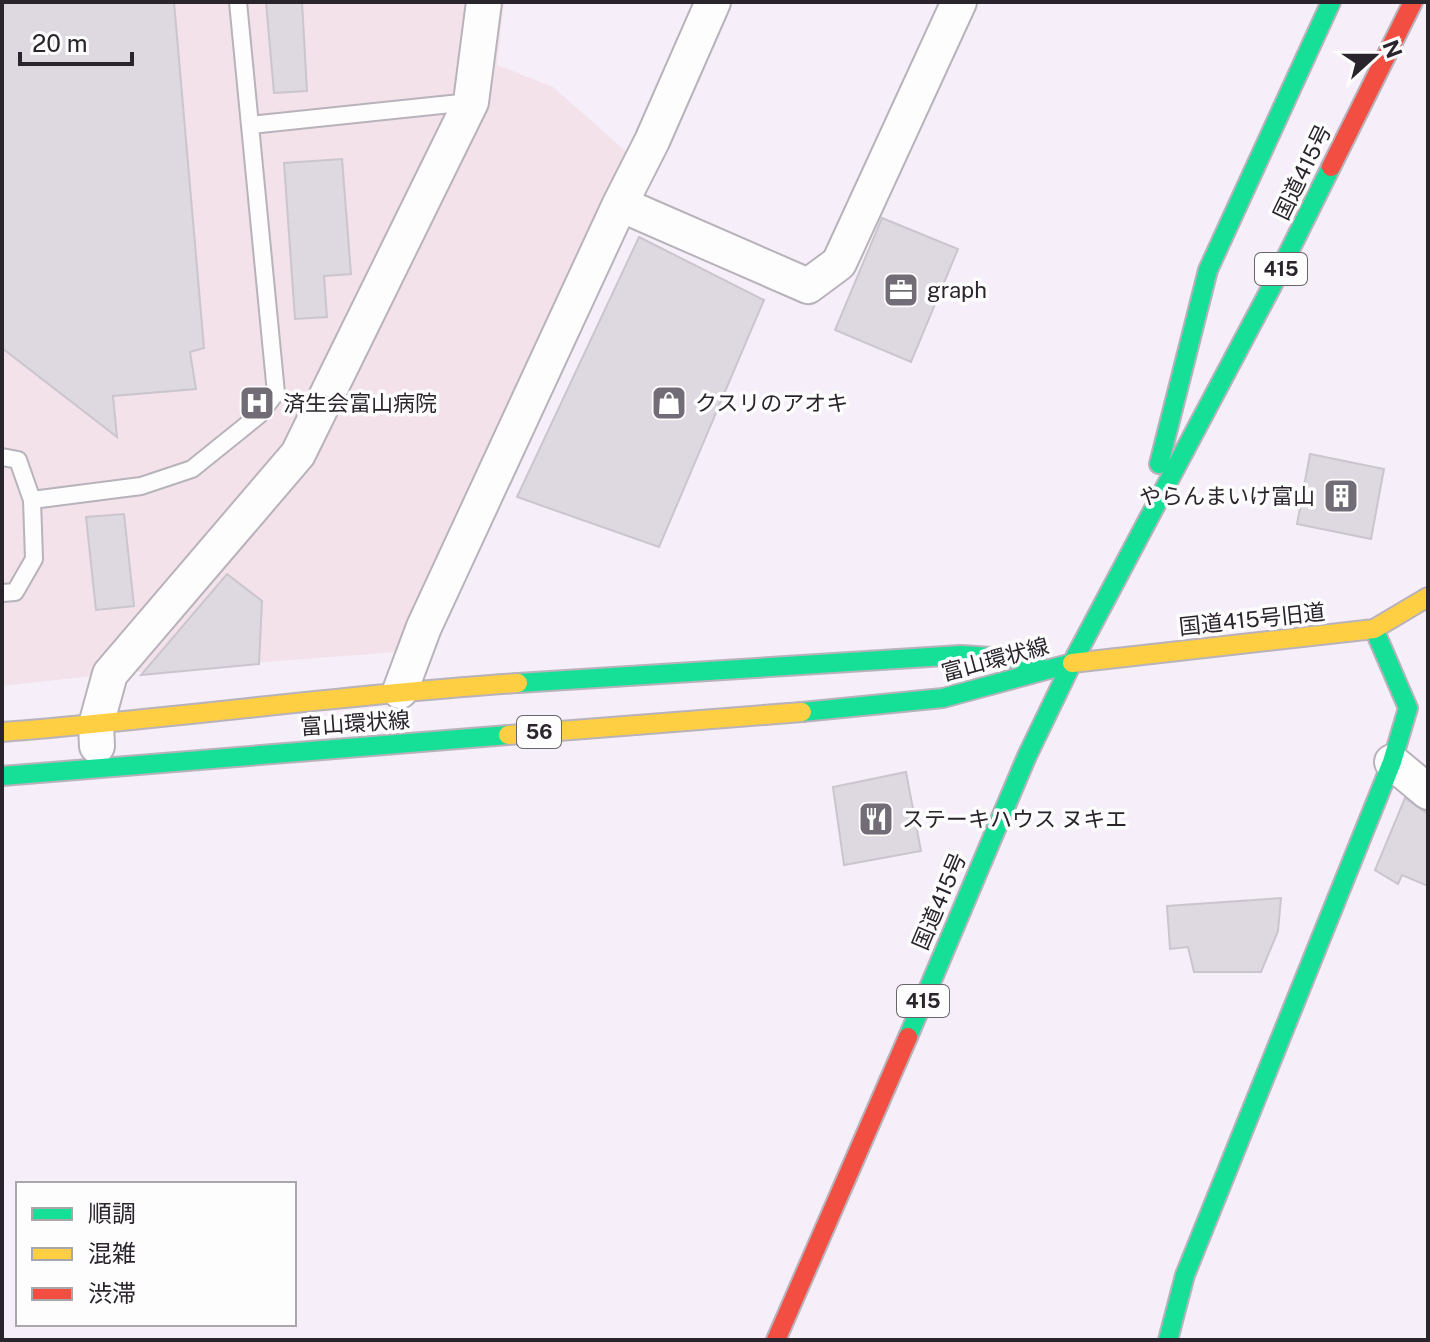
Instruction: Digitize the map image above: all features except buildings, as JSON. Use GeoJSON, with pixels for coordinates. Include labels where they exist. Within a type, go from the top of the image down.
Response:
{"type":"FeatureCollection","features":[{"type":"Feature","properties":{"kind":"main road","name":"国道415号"},"geometry":{"type":"LineString","coordinates":[[1141,532],[1208,270],[1331,2]]}},
{"type":"Feature","properties":{"kind":"main road","name":"国道415号"},"geometry":{"type":"LineString","coordinates":[[776,1340],[1027,756],[1072,663],[1272,286],[1413,2]]}},
{"type":"Feature","properties":{"kind":"main road","name":"国道415号旧道"},"geometry":{"type":"LineString","coordinates":[[1072,663],[1374,629],[1428,597]]}},
{"type":"Feature","properties":{"kind":"main road"},"geometry":{"type":"LineString","coordinates":[[1168,1340],[1185,1275],[1392,762],[1408,708],[1374,629]]}},
{"type":"Feature","properties":{"kind":"main road","name":"富山環状線"},"geometry":{"type":"LineString","coordinates":[[2,732],[96,725],[400,691],[961,655],[1072,663]]}},
{"type":"Feature","properties":{"kind":"main road","name":"富山環状線"},"geometry":{"type":"LineString","coordinates":[[2,776],[943,698],[1072,663]]}},
{"type":"Feature","properties":{"kind":"street"},"geometry":{"type":"LineString","coordinates":[[99,767],[96,725],[110,674],[298,454],[471,102],[484,2]]}},
{"type":"Feature","properties":{"kind":"street"},"geometry":{"type":"LineString","coordinates":[[400,691],[424,627],[652,141],[713,2]]}},
{"type":"Feature","properties":{"kind":"street"},"geometry":{"type":"LineString","coordinates":[[620,204],[808,286],[839,263],[959,2]]}},
{"type":"Feature","properties":{"kind":"street"},"geometry":{"type":"LineString","coordinates":[[1392,762],[1428,792]]}},
{"type":"Feature","properties":{"kind":"lane"},"geometry":{"type":"LineString","coordinates":[[32,500],[141,486],[192,469],[259,415],[276,393],[238,2]]}},
{"type":"Feature","properties":{"kind":"lane"},"geometry":{"type":"LineString","coordinates":[[250,125],[471,102]]}},
{"type":"Feature","properties":{"kind":"lane"},"geometry":{"type":"LineString","coordinates":[[2,457],[18,460],[32,500],[34,559],[15,592],[2,593]]}},
{"type":"Feature","properties":{"kind":"shaded area","name":"済生会富山病院"},"geometry":{"type":"Polygon","coordinates":[[[2,2],[504,2],[497,65],[553,87],[629,154],[395,652],[110,674],[2,686],[2,2]]]}},
{"type":"Feature","properties":{"kind":"traffic: fast"},"geometry":{"type":"LineString","coordinates":[[1159,464],[1208,270],[1331,2]]}},
{"type":"Feature","properties":{"kind":"traffic: fast"},"geometry":{"type":"LineString","coordinates":[[908,1037],[1027,756],[1072,663],[1272,286],[1331,167]]}},
{"type":"Feature","properties":{"kind":"traffic: fast"},"geometry":{"type":"LineString","coordinates":[[1168,1340],[1185,1275],[1392,762],[1408,708],[1374,629]]}},
{"type":"Feature","properties":{"kind":"traffic: fast"},"geometry":{"type":"LineString","coordinates":[[518,683],[961,655],[1036,660]]}},
{"type":"Feature","properties":{"kind":"traffic: fast"},"geometry":{"type":"LineString","coordinates":[[802,712],[943,698],[1072,663]]}},
{"type":"Feature","properties":{"kind":"traffic: fast"},"geometry":{"type":"LineString","coordinates":[[2,776],[508,735]]}},
{"type":"Feature","properties":{"kind":"traffic: slow"},"geometry":{"type":"LineString","coordinates":[[1072,663],[1374,629],[1428,597]]}},
{"type":"Feature","properties":{"kind":"traffic: slow"},"geometry":{"type":"LineString","coordinates":[[2,732],[518,683]]}},
{"type":"Feature","properties":{"kind":"traffic: slow"},"geometry":{"type":"LineString","coordinates":[[508,735],[802,712]]}},
{"type":"Feature","properties":{"kind":"traffic: jam"},"geometry":{"type":"LineString","coordinates":[[1331,167],[1413,2]]}},
{"type":"Feature","properties":{"kind":"traffic: jam"},"geometry":{"type":"LineString","coordinates":[[776,1340],[908,1037]]}},
{"type":"Feature","properties":{"kind":"place","name":"graph"},"geometry":{"type":"Point","coordinates":[901,290]}},
{"type":"Feature","properties":{"kind":"place","name":"済生会富山病院"},"geometry":{"type":"Point","coordinates":[257,403]}},
{"type":"Feature","properties":{"kind":"place","name":"クスリのアオキ"},"geometry":{"type":"Point","coordinates":[669,403]}},
{"type":"Feature","properties":{"kind":"place","name":"やらんまいけ富山"},"geometry":{"type":"Point","coordinates":[1341,496]}},
{"type":"Feature","properties":{"kind":"place","name":"ステーキハウス ヌキエ"},"geometry":{"type":"Point","coordinates":[876,819]}}]}
